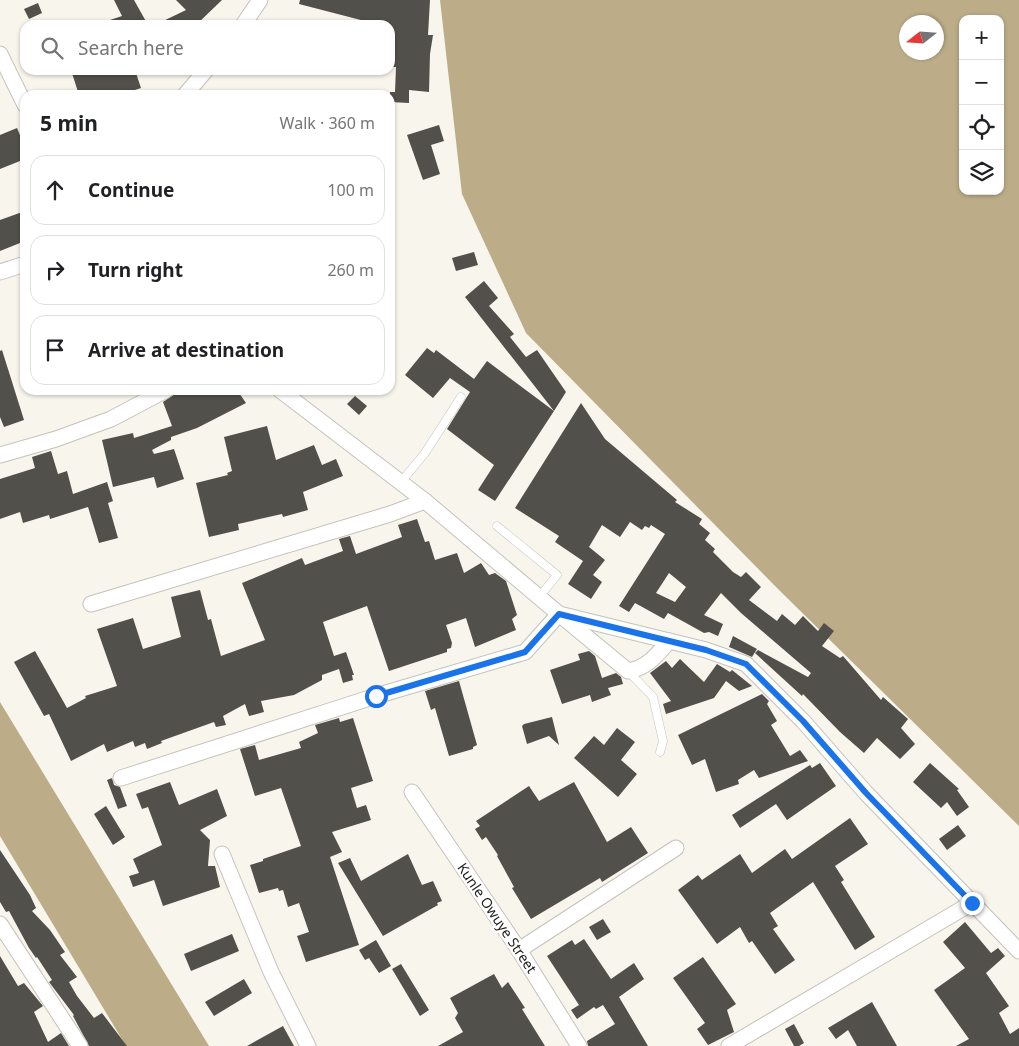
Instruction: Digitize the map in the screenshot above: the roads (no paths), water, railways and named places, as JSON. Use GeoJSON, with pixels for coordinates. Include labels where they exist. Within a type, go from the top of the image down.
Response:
{"type":"FeatureCollection","features":[{"type":"Feature","properties":{"kind":"street"},"geometry":{"type":"LineString","coordinates":[[246,20],[260,0]]}},
{"type":"Feature","properties":{"kind":"street"},"geometry":{"type":"LineString","coordinates":[[0,54],[20,95]]}},
{"type":"Feature","properties":{"kind":"street"},"geometry":{"type":"LineString","coordinates":[[189,90],[202,75]]}},
{"type":"Feature","properties":{"kind":"street"},"geometry":{"type":"LineString","coordinates":[[0,272],[20,266]]}},
{"type":"Feature","properties":{"kind":"street"},"geometry":{"type":"LineString","coordinates":[[0,455],[56,440],[112,419],[157,395]]}},
{"type":"Feature","properties":{"kind":"street"},"geometry":{"type":"LineString","coordinates":[[287,395],[425,501],[628,671],[641,669],[654,658],[669,640]]}},
{"type":"Feature","properties":{"kind":"street"},"geometry":{"type":"LineString","coordinates":[[91,604],[390,514],[425,501]]}},
{"type":"Feature","properties":{"kind":"street"},"geometry":{"type":"LineString","coordinates":[[559,614],[669,640],[746,664],[803,721],[866,793],[1019,951]]}},
{"type":"Feature","properties":{"kind":"street"},"geometry":{"type":"LineString","coordinates":[[121,778],[376,696],[525,652],[559,614]]}},
{"type":"Feature","properties":{"kind":"street","name":"Kunle Owuye Street"},"geometry":{"type":"LineString","coordinates":[[412,792],[519,950],[579,1046]]}},
{"type":"Feature","properties":{"kind":"street"},"geometry":{"type":"LineString","coordinates":[[519,950],[676,848]]}},
{"type":"Feature","properties":{"kind":"street"},"geometry":{"type":"LineString","coordinates":[[222,854],[271,972],[308,1046]]}},
{"type":"Feature","properties":{"kind":"street"},"geometry":{"type":"LineString","coordinates":[[729,1046],[972,903]]}},
{"type":"Feature","properties":{"kind":"street"},"geometry":{"type":"LineString","coordinates":[[0,924],[80,1046]]}},
{"type":"Feature","properties":{"kind":"lane"},"geometry":{"type":"LineString","coordinates":[[401,482],[424,453],[461,397]]}},
{"type":"Feature","properties":{"kind":"lane"},"geometry":{"type":"LineString","coordinates":[[497,526],[558,575],[540,596]]}},
{"type":"Feature","properties":{"kind":"lane"},"geometry":{"type":"LineString","coordinates":[[628,671],[653,697],[663,741],[660,752]]}}]}
